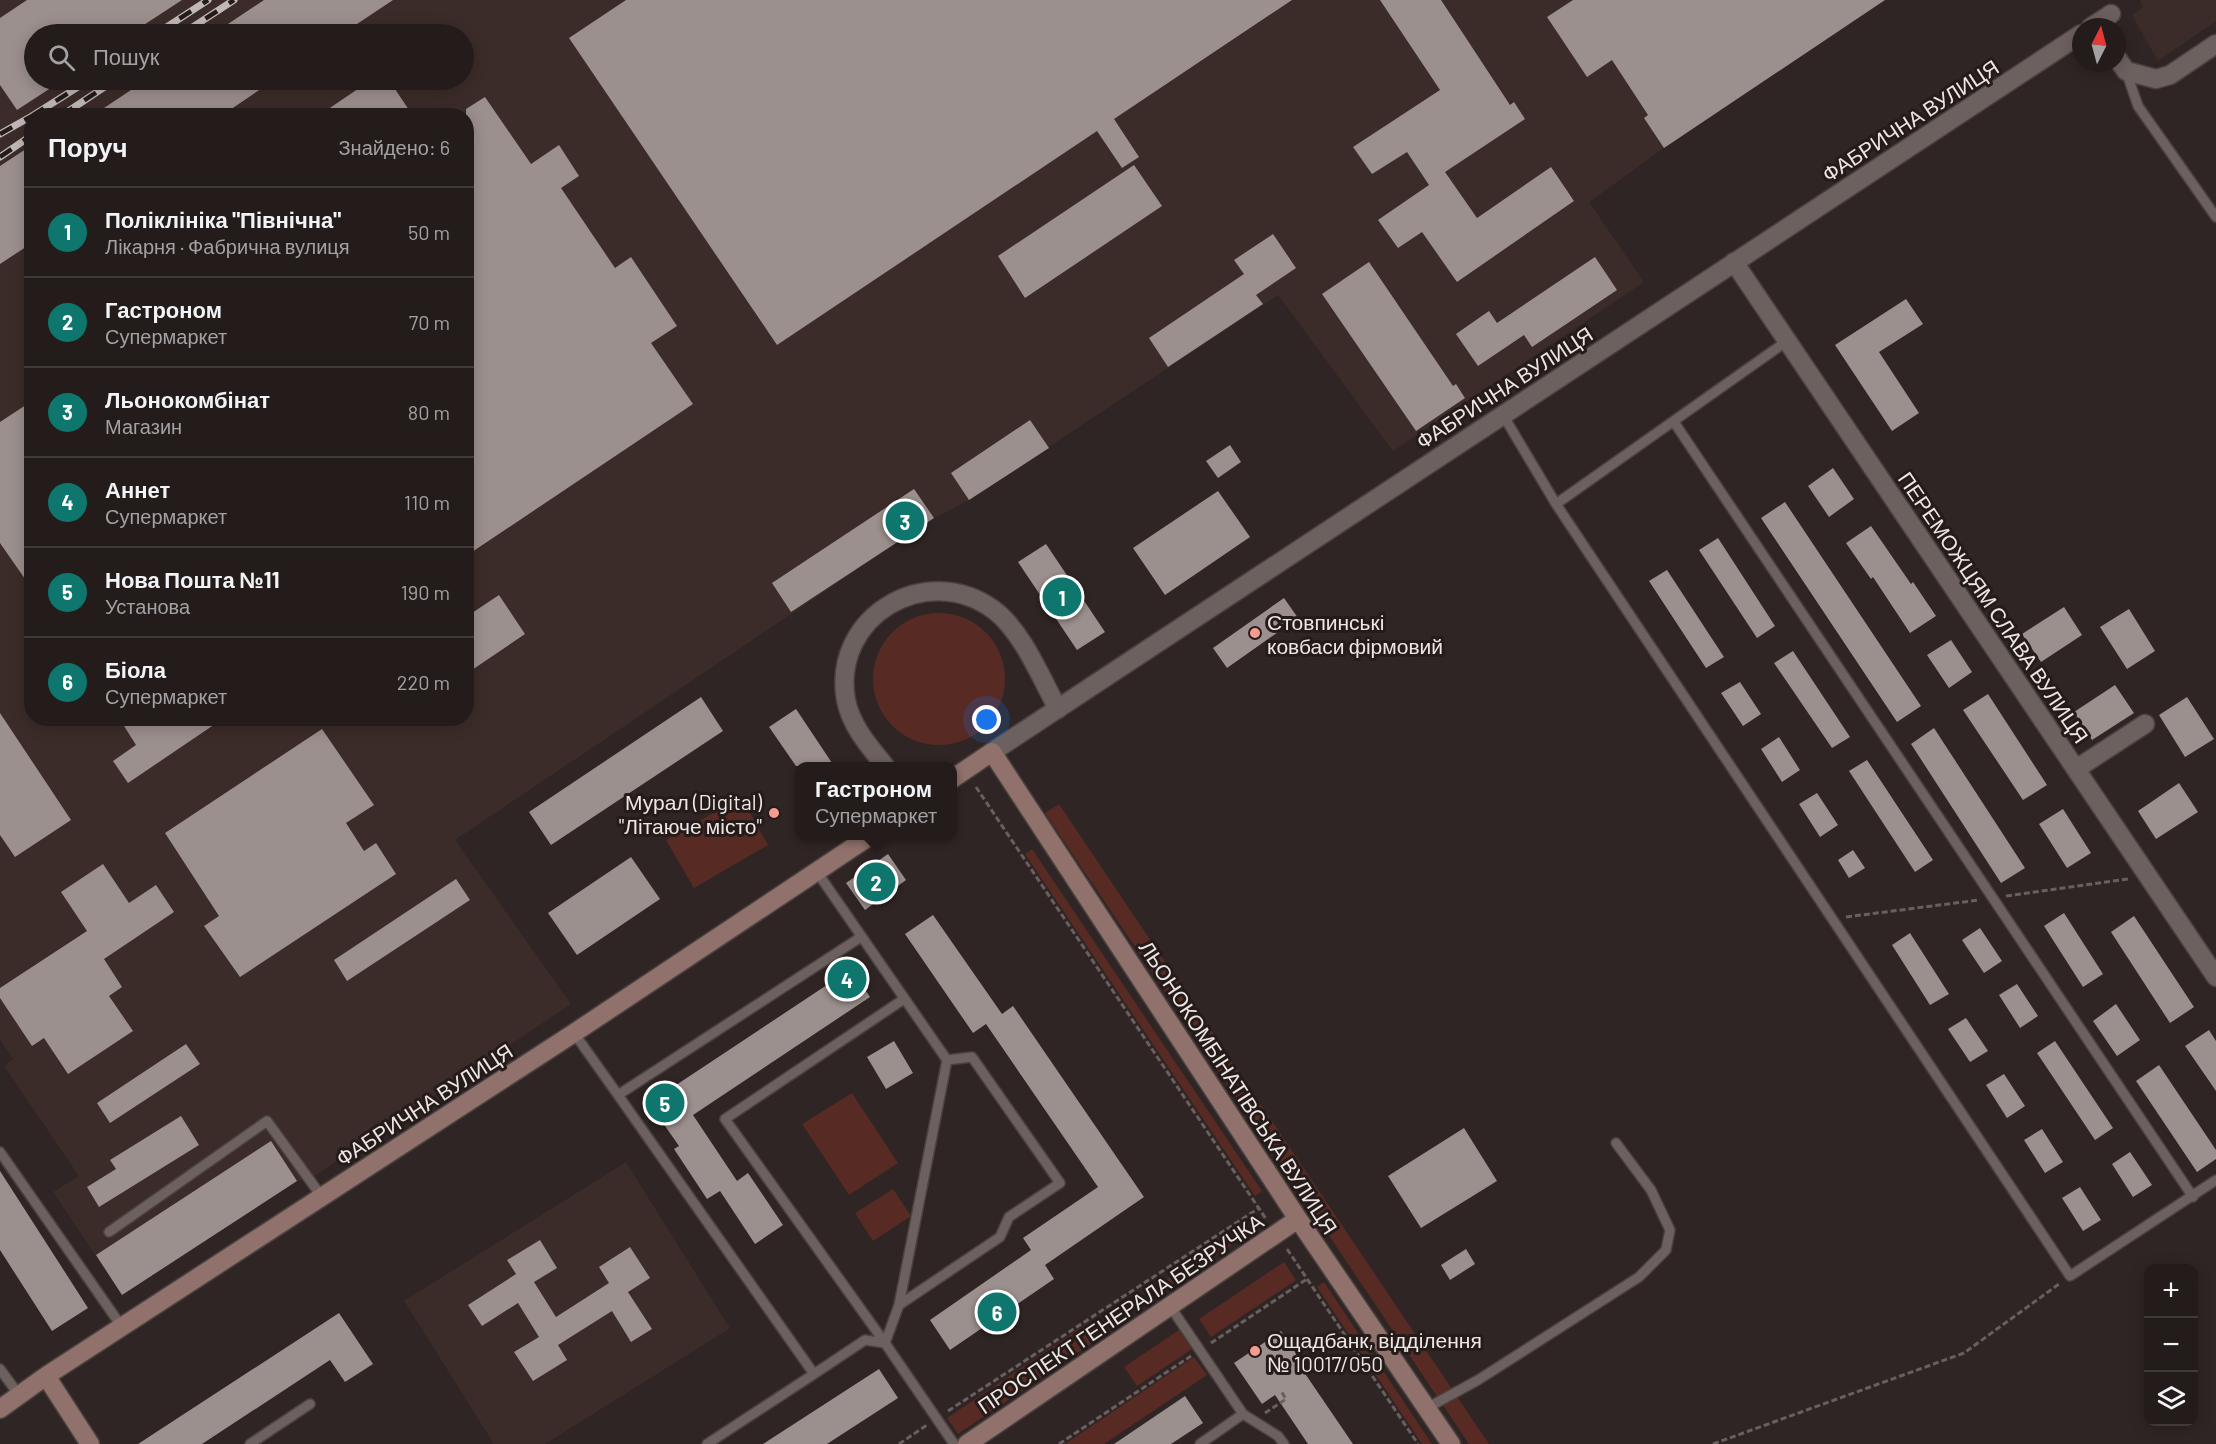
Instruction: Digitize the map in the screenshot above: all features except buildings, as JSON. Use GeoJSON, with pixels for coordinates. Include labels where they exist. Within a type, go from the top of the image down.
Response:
{"type":"FeatureCollection","features":[{"type":"Feature","properties":{"kind":"street","name":"ФАБРИЧНА ВУЛИЦЯ"},"geometry":{"type":"LineString","coordinates":[[2106,18],[2112,14]]}},
{"type":"Feature","properties":{"kind":"street","name":"ФАБРИЧНА ВУЛИЦЯ"},"geometry":{"type":"LineString","coordinates":[[957,776],[2072,40]]}},
{"type":"Feature","properties":{"kind":"street"},"geometry":{"type":"LineString","coordinates":[[2126,67],[2156,80],[2170,75],[2216,44]]}},
{"type":"Feature","properties":{"kind":"street","name":"ПЕРЕМОЖЦЯМ СЛАВА ВУЛИЦЯ"},"geometry":{"type":"LineString","coordinates":[[1734,262],[2216,977]]}},
{"type":"Feature","properties":{"kind":"street"},"geometry":{"type":"LineString","coordinates":[[882,762],[858,731],[851,717],[844,685],[849,654],[865,625],[876,614],[904,597],[919,592],[951,592],[975,599],[995,611],[1017,635],[1058,709]]}},
{"type":"Feature","properties":{"kind":"street"},"geometry":{"type":"LineString","coordinates":[[2076,769],[2145,724]]}},
{"type":"Feature","properties":{"kind":"street","name":"ЛЬОНОКОМБІНАТІВСЬКА ВУЛИЦЯ"},"geometry":{"type":"LineString","coordinates":[[992,752],[1298,1219],[1451,1444]]}},
{"type":"Feature","properties":{"kind":"street","name":"ФАБРИЧНА ВУЛИЦЯ"},"geometry":{"type":"LineString","coordinates":[[0,1409],[46,1376],[574,1033],[864,840]]}},
{"type":"Feature","properties":{"kind":"street","name":"ПРОСПЕКТ ГЕНЕРАЛА БЕЗРУЧКА"},"geometry":{"type":"LineString","coordinates":[[967,1444],[1298,1219]]}},
{"type":"Feature","properties":{"kind":"street"},"geometry":{"type":"LineString","coordinates":[[46,1376],[90,1444]]}},
{"type":"Feature","properties":{"kind":"lane"},"geometry":{"type":"LineString","coordinates":[[2125,72],[2138,106],[2216,217]]}},
{"type":"Feature","properties":{"kind":"lane"},"geometry":{"type":"LineString","coordinates":[[1556,504],[1787,341]]}},
{"type":"Feature","properties":{"kind":"lane"},"geometry":{"type":"LineString","coordinates":[[1503,415],[1556,504],[2070,1276],[2216,1180]]}},
{"type":"Feature","properties":{"kind":"lane"},"geometry":{"type":"LineString","coordinates":[[1674,422],[2193,1197]]}},
{"type":"Feature","properties":{"kind":"lane"},"geometry":{"type":"LineString","coordinates":[[817,872],[947,1060],[899,1305],[885,1343]]}},
{"type":"Feature","properties":{"kind":"lane"},"geometry":{"type":"LineString","coordinates":[[618,1095],[861,936]]}},
{"type":"Feature","properties":{"kind":"lane"},"geometry":{"type":"LineString","coordinates":[[904,999],[725,1119],[954,1444]]}},
{"type":"Feature","properties":{"kind":"lane"},"geometry":{"type":"LineString","coordinates":[[574,1033],[814,1374]]}},
{"type":"Feature","properties":{"kind":"lane"},"geometry":{"type":"LineString","coordinates":[[899,1305],[1000,1237],[1009,1217],[1060,1184],[972,1056],[947,1060]]}},
{"type":"Feature","properties":{"kind":"lane"},"geometry":{"type":"LineString","coordinates":[[109,1232],[267,1121],[322,1197]]}},
{"type":"Feature","properties":{"kind":"lane"},"geometry":{"type":"LineString","coordinates":[[1427,1408],[1478,1380],[1639,1277],[1666,1250],[1670,1230],[1651,1190],[1616,1143]]}},
{"type":"Feature","properties":{"kind":"lane"},"geometry":{"type":"LineString","coordinates":[[0,1152],[122,1327]]}},
{"type":"Feature","properties":{"kind":"lane"},"geometry":{"type":"LineString","coordinates":[[1170,1306],[1244,1414],[1278,1436],[1284,1444]]}},
{"type":"Feature","properties":{"kind":"lane"},"geometry":{"type":"LineString","coordinates":[[707,1444],[865,1340],[885,1343]]}},
{"type":"Feature","properties":{"kind":"lane"},"geometry":{"type":"LineString","coordinates":[[0,1369],[19,1395]]}},
{"type":"Feature","properties":{"kind":"lane"},"geometry":{"type":"LineString","coordinates":[[250,1444],[310,1404]]}},
{"type":"Feature","properties":{"kind":"lane"},"geometry":{"type":"LineString","coordinates":[[1200,1444],[1244,1414]]}},
{"type":"Feature","properties":{"kind":"path"},"geometry":{"type":"LineString","coordinates":[[976,787],[1418,1444]]}},
{"type":"Feature","properties":{"kind":"path"},"geometry":{"type":"LineString","coordinates":[[899,1444],[1259,1208]]}},
{"type":"Feature","properties":{"kind":"path"},"geometry":{"type":"LineString","coordinates":[[1713,1444],[1964,1353],[2070,1276]]}},
{"type":"Feature","properties":{"kind":"path"},"geometry":{"type":"LineString","coordinates":[[1059,1444],[1307,1279]]}},
{"type":"Feature","properties":{"kind":"path"},"geometry":{"type":"LineString","coordinates":[[1253,1421],[1286,1399],[1281,1391]]}},
{"type":"Feature","properties":{"kind":"shaded area"},"geometry":{"type":"Polygon","coordinates":[[[0,0],[1885,0],[1664,148],[1589,202],[1644,282],[1393,451],[1278,295],[969,500],[934,518],[455,840],[571,1004],[313,1177],[297,1181],[122,1295],[53,1192],[79,1176],[4,1066],[13,1059],[0,1040],[0,0]]]}},
{"type":"Feature","properties":{"kind":"shaded area"},"geometry":{"type":"Polygon","coordinates":[[[2140,0],[2216,0],[2216,21],[2158,61],[2132,15],[2143,7],[2140,0]]]}},
{"type":"Feature","properties":{"kind":"shaded area"},"geometry":{"type":"Polygon","coordinates":[[[939,613],[964,618],[986,632],[1000,654],[1005,679],[1000,704],[986,726],[964,740],[939,745],[914,740],[892,726],[878,704],[873,679],[878,654],[892,632],[914,618],[939,613]]]}},
{"type":"Feature","properties":{"kind":"shaded area"},"geometry":{"type":"Polygon","coordinates":[[[741,797],[768,845],[694,888],[666,840],[741,797]]]}},
{"type":"Feature","properties":{"kind":"shaded area"},"geometry":{"type":"Polygon","coordinates":[[[1059,804],[1489,1444],[1469,1444],[1045,813],[1059,804]]]}},
{"type":"Feature","properties":{"kind":"shaded area"},"geometry":{"type":"Polygon","coordinates":[[[1032,849],[1262,1191],[1255,1196],[1025,854],[1032,849]]]}},
{"type":"Feature","properties":{"kind":"shaded area"},"geometry":{"type":"Polygon","coordinates":[[[852,1093],[898,1163],[849,1195],[802,1124],[852,1093]]]}},
{"type":"Feature","properties":{"kind":"shaded area"},"geometry":{"type":"Polygon","coordinates":[[[626,1162],[730,1328],[545,1444],[494,1444],[404,1301],[626,1162]]]}},
{"type":"Feature","properties":{"kind":"shaded area"},"geometry":{"type":"Polygon","coordinates":[[[893,1189],[911,1216],[873,1241],[855,1213],[893,1189]]]}},
{"type":"Feature","properties":{"kind":"shaded area"},"geometry":{"type":"Polygon","coordinates":[[[1244,1227],[1248,1234],[1167,1289],[1163,1282],[1244,1227]]]}},
{"type":"Feature","properties":{"kind":"shaded area"},"geometry":{"type":"Polygon","coordinates":[[[1284,1262],[1296,1280],[1211,1337],[1199,1319],[1284,1262]]]}},
{"type":"Feature","properties":{"kind":"shaded area"},"geometry":{"type":"Polygon","coordinates":[[[1324,1282],[1432,1444],[1422,1444],[1317,1287],[1324,1282]]]}},
{"type":"Feature","properties":{"kind":"shaded area"},"geometry":{"type":"Polygon","coordinates":[[[1091,1321],[1101,1337],[958,1434],[947,1418],[1091,1321]]]}},
{"type":"Feature","properties":{"kind":"shaded area"},"geometry":{"type":"Polygon","coordinates":[[[1179,1330],[1192,1349],[1137,1386],[1124,1367],[1179,1330]]]}},
{"type":"Feature","properties":{"kind":"shaded area"},"geometry":{"type":"Polygon","coordinates":[[[1194,1357],[1207,1375],[1104,1444],[1065,1444],[1194,1357]]]}},
{"type":"Feature","properties":{"kind":"railway"},"geometry":{"type":"LineString","coordinates":[[171,24],[208,0]]}},
{"type":"Feature","properties":{"kind":"railway"},"geometry":{"type":"LineString","coordinates":[[197,24],[234,0]]}},
{"type":"Feature","properties":{"kind":"railway"},"geometry":{"type":"LineString","coordinates":[[45,108],[73,90]]}},
{"type":"Feature","properties":{"kind":"railway"},"geometry":{"type":"LineString","coordinates":[[73,108],[100,90]]}},
{"type":"Feature","properties":{"kind":"railway"},"geometry":{"type":"LineString","coordinates":[[0,134],[24,120]]}},
{"type":"Feature","properties":{"kind":"railway"},"geometry":{"type":"LineString","coordinates":[[0,157],[24,140]]}},
{"type":"Feature","properties":{"kind":"place","name":"Льонокомбінат"},"geometry":{"type":"Point","coordinates":[905,521]}},
{"type":"Feature","properties":{"kind":"place","name":"Поліклініка \"Північна\""},"geometry":{"type":"Point","coordinates":[1062,597]}},
{"type":"Feature","properties":{"kind":"place","name":"Стовпинські ковбаси фірмовий"},"geometry":{"type":"Point","coordinates":[1255,633]}},
{"type":"Feature","properties":{"kind":"place","name":"Мурал (Digital) \"Літаюче місто\""},"geometry":{"type":"Point","coordinates":[774,813]}},
{"type":"Feature","properties":{"kind":"place","name":"Гастроном"},"geometry":{"type":"Point","coordinates":[876,882]}},
{"type":"Feature","properties":{"kind":"place","name":"Аннет"},"geometry":{"type":"Point","coordinates":[847,979]}},
{"type":"Feature","properties":{"kind":"place","name":"Нова Пошта №11"},"geometry":{"type":"Point","coordinates":[665,1103]}},
{"type":"Feature","properties":{"kind":"place","name":"Біола"},"geometry":{"type":"Point","coordinates":[997,1312]}},
{"type":"Feature","properties":{"kind":"place","name":"Ощадбанк, відділення № 10017/050"},"geometry":{"type":"Point","coordinates":[1255,1351]}}]}
